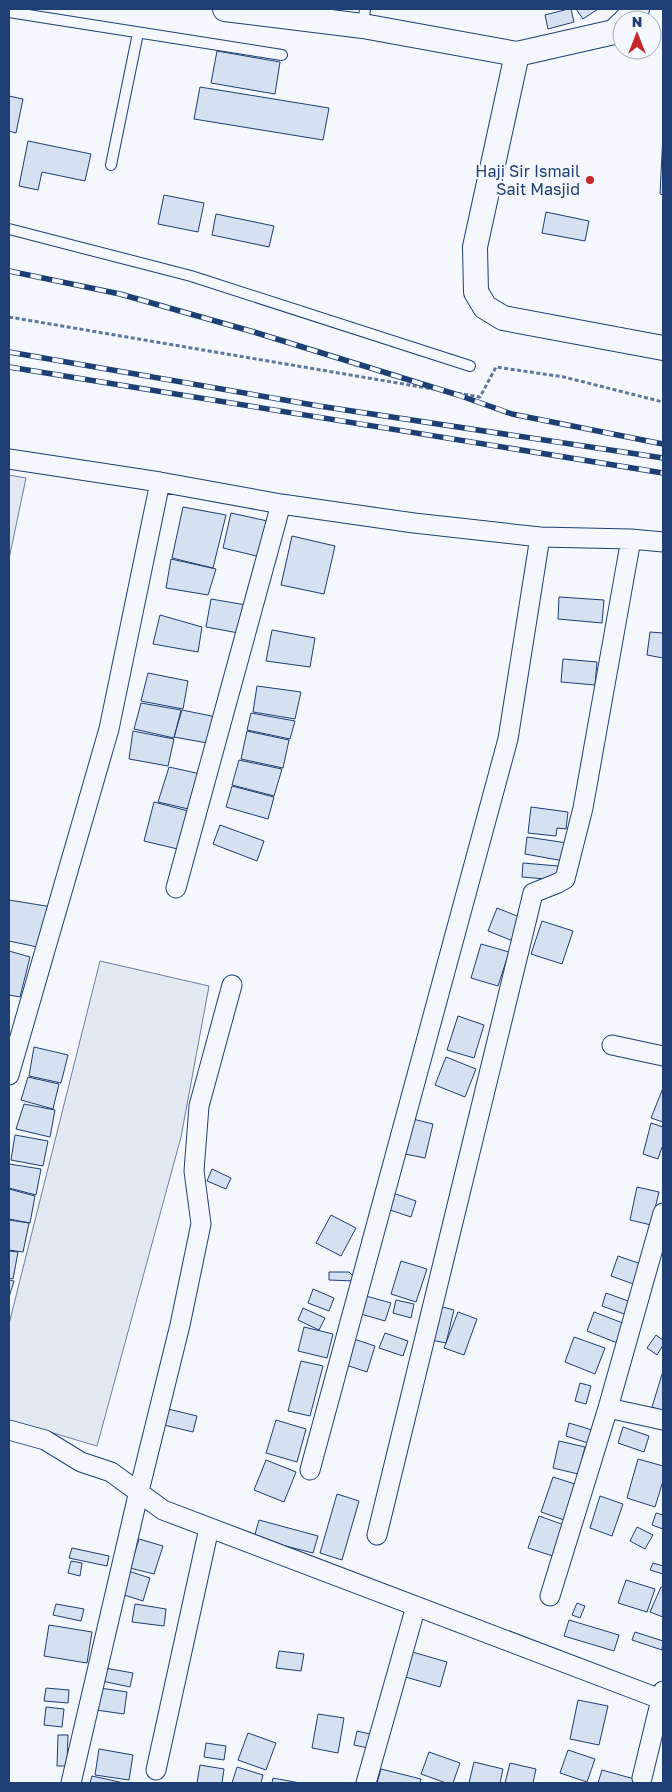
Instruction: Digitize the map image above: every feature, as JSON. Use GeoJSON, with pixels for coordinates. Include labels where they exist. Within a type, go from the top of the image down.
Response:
{"type":"FeatureCollection","features":[{"type":"Feature","properties":{"kind":"street"},"geometry":{"type":"LineString","coordinates":[[224,9],[364,17],[517,54],[612,32]]}},
{"type":"Feature","properties":{"kind":"street"},"geometry":{"type":"LineString","coordinates":[[517,54],[475,247],[476,292],[485,307],[503,318],[663,348]]}},
{"type":"Feature","properties":{"kind":"street"},"geometry":{"type":"LineString","coordinates":[[9,459],[160,482],[281,504],[414,523],[540,537],[631,539],[663,542]]}},
{"type":"Feature","properties":{"kind":"street"},"geometry":{"type":"LineString","coordinates":[[9,1074],[109,730],[160,482]]}},
{"type":"Feature","properties":{"kind":"street"},"geometry":{"type":"LineString","coordinates":[[176,888],[281,504]]}},
{"type":"Feature","properties":{"kind":"street"},"geometry":{"type":"LineString","coordinates":[[310,1470],[508,739],[540,537]]}},
{"type":"Feature","properties":{"kind":"street"},"geometry":{"type":"LineString","coordinates":[[377,1535],[533,893],[558,883],[564,878],[582,808],[631,539]]}},
{"type":"Feature","properties":{"kind":"street"},"geometry":{"type":"LineString","coordinates":[[71,1783],[139,1491],[180,1326],[201,1224],[194,1171],[198,1106],[232,985]]}},
{"type":"Feature","properties":{"kind":"street"},"geometry":{"type":"LineString","coordinates":[[612,1045],[663,1056]]}},
{"type":"Feature","properties":{"kind":"street"},"geometry":{"type":"LineString","coordinates":[[550,1596],[608,1408],[663,1213]]}},
{"type":"Feature","properties":{"kind":"street"},"geometry":{"type":"LineString","coordinates":[[608,1408],[663,1420]]}},
{"type":"Feature","properties":{"kind":"street"},"geometry":{"type":"LineString","coordinates":[[9,1430],[45,1440],[81,1462],[111,1472],[163,1510],[662,1697],[642,1778]]}},
{"type":"Feature","properties":{"kind":"street"},"geometry":{"type":"LineString","coordinates":[[156,1770],[209,1528]]}},
{"type":"Feature","properties":{"kind":"street"},"geometry":{"type":"LineString","coordinates":[[366,1783],[416,1606]]}},
{"type":"Feature","properties":{"kind":"lane"},"geometry":{"type":"LineString","coordinates":[[9,12],[282,55]]}},
{"type":"Feature","properties":{"kind":"lane"},"geometry":{"type":"LineString","coordinates":[[111,165],[138,33]]}},
{"type":"Feature","properties":{"kind":"lane"},"geometry":{"type":"LineString","coordinates":[[9,229],[191,276],[470,366]]}},
{"type":"Feature","properties":{"kind":"path"},"geometry":{"type":"LineString","coordinates":[[9,317],[480,397],[496,367],[564,377],[663,402]]}},
{"type":"Feature","properties":{"kind":"shaded area"},"geometry":{"type":"Polygon","coordinates":[[[9,475],[26,478],[9,559],[9,475]]]}},
{"type":"Feature","properties":{"kind":"shaded area"},"geometry":{"type":"Polygon","coordinates":[[[100,961],[209,986],[181,1137],[97,1446],[9,1420],[9,1324],[100,961]]]}},
{"type":"Feature","properties":{"kind":"building"},"geometry":{"type":"Polygon","coordinates":[[[571,9],[574,22],[548,29],[545,15],[571,9]]]}},
{"type":"Feature","properties":{"kind":"building"},"geometry":{"type":"Polygon","coordinates":[[[576,9],[598,9],[583,19],[576,9]]]}},
{"type":"Feature","properties":{"kind":"building"},"geometry":{"type":"Polygon","coordinates":[[[217,51],[280,62],[275,94],[211,83],[217,51]]]}},
{"type":"Feature","properties":{"kind":"building"},"geometry":{"type":"Polygon","coordinates":[[[200,87],[329,108],[323,140],[194,119],[200,87]]]}},
{"type":"Feature","properties":{"kind":"building"},"geometry":{"type":"Polygon","coordinates":[[[9,96],[23,99],[16,133],[9,131],[9,96]]]}},
{"type":"Feature","properties":{"kind":"building"},"geometry":{"type":"Polygon","coordinates":[[[663,134],[663,195],[660,194],[663,134]]]}},
{"type":"Feature","properties":{"kind":"building"},"geometry":{"type":"Polygon","coordinates":[[[28,141],[91,154],[85,181],[42,172],[38,190],[19,186],[28,141]]]}},
{"type":"Feature","properties":{"kind":"building"},"geometry":{"type":"Polygon","coordinates":[[[164,195],[204,203],[198,232],[158,224],[164,195]]]}},
{"type":"Feature","properties":{"kind":"building"},"geometry":{"type":"Polygon","coordinates":[[[546,212],[589,221],[585,241],[542,233],[546,212]]]}},
{"type":"Feature","properties":{"kind":"building"},"geometry":{"type":"Polygon","coordinates":[[[216,214],[274,226],[269,247],[212,235],[216,214]]]}},
{"type":"Feature","properties":{"kind":"building"},"geometry":{"type":"Polygon","coordinates":[[[183,507],[226,515],[213,568],[172,558],[183,507]]]}},
{"type":"Feature","properties":{"kind":"building"},"geometry":{"type":"Polygon","coordinates":[[[231,513],[272,522],[265,558],[223,548],[231,513]]]}},
{"type":"Feature","properties":{"kind":"building"},"geometry":{"type":"Polygon","coordinates":[[[292,536],[335,546],[324,594],[281,585],[292,536]]]}},
{"type":"Feature","properties":{"kind":"building"},"geometry":{"type":"Polygon","coordinates":[[[171,559],[216,569],[208,595],[166,588],[171,559]]]}},
{"type":"Feature","properties":{"kind":"building"},"geometry":{"type":"Polygon","coordinates":[[[559,597],[604,600],[602,623],[558,619],[559,597]]]}},
{"type":"Feature","properties":{"kind":"building"},"geometry":{"type":"Polygon","coordinates":[[[211,599],[252,606],[244,634],[206,627],[211,599]]]}},
{"type":"Feature","properties":{"kind":"building"},"geometry":{"type":"Polygon","coordinates":[[[160,615],[202,627],[198,652],[153,644],[160,615]]]}},
{"type":"Feature","properties":{"kind":"building"},"geometry":{"type":"Polygon","coordinates":[[[272,630],[315,638],[310,667],[266,661],[272,630]]]}},
{"type":"Feature","properties":{"kind":"building"},"geometry":{"type":"Polygon","coordinates":[[[650,632],[663,633],[663,658],[647,655],[650,632]]]}},
{"type":"Feature","properties":{"kind":"building"},"geometry":{"type":"Polygon","coordinates":[[[563,659],[597,662],[595,685],[561,682],[563,659]]]}},
{"type":"Feature","properties":{"kind":"building"},"geometry":{"type":"Polygon","coordinates":[[[148,673],[188,681],[183,709],[141,701],[148,673]]]}},
{"type":"Feature","properties":{"kind":"building"},"geometry":{"type":"Polygon","coordinates":[[[257,686],[301,692],[295,719],[253,712],[257,686]]]}},
{"type":"Feature","properties":{"kind":"building"},"geometry":{"type":"Polygon","coordinates":[[[141,703],[181,710],[174,738],[134,729],[141,703]]]}},
{"type":"Feature","properties":{"kind":"building"},"geometry":{"type":"Polygon","coordinates":[[[182,710],[221,718],[213,744],[174,737],[182,710]]]}},
{"type":"Feature","properties":{"kind":"building"},"geometry":{"type":"Polygon","coordinates":[[[251,713],[295,721],[290,739],[247,730],[251,713]]]}},
{"type":"Feature","properties":{"kind":"building"},"geometry":{"type":"Polygon","coordinates":[[[133,731],[174,739],[168,766],[129,759],[133,731]]]}},
{"type":"Feature","properties":{"kind":"building"},"geometry":{"type":"Polygon","coordinates":[[[247,731],[289,740],[283,768],[241,759],[247,731]]]}},
{"type":"Feature","properties":{"kind":"building"},"geometry":{"type":"Polygon","coordinates":[[[239,760],[282,769],[274,796],[232,785],[239,760]]]}},
{"type":"Feature","properties":{"kind":"building"},"geometry":{"type":"Polygon","coordinates":[[[169,767],[205,775],[197,811],[158,802],[169,767]]]}},
{"type":"Feature","properties":{"kind":"building"},"geometry":{"type":"Polygon","coordinates":[[[232,786],[274,797],[268,819],[226,807],[232,786]]]}},
{"type":"Feature","properties":{"kind":"building"},"geometry":{"type":"Polygon","coordinates":[[[154,802],[196,813],[186,851],[144,841],[154,802]]]}},
{"type":"Feature","properties":{"kind":"building"},"geometry":{"type":"Polygon","coordinates":[[[531,807],[568,812],[566,829],[557,828],[556,836],[528,833],[531,807]]]}},
{"type":"Feature","properties":{"kind":"building"},"geometry":{"type":"Polygon","coordinates":[[[220,825],[264,841],[257,861],[213,844],[220,825]]]}},
{"type":"Feature","properties":{"kind":"building"},"geometry":{"type":"Polygon","coordinates":[[[527,837],[567,843],[564,861],[525,854],[527,837]]]}},
{"type":"Feature","properties":{"kind":"building"},"geometry":{"type":"Polygon","coordinates":[[[523,863],[558,866],[557,880],[522,877],[523,863]]]}},
{"type":"Feature","properties":{"kind":"building"},"geometry":{"type":"Polygon","coordinates":[[[9,900],[52,907],[42,948],[9,941],[9,900]]]}},
{"type":"Feature","properties":{"kind":"building"},"geometry":{"type":"Polygon","coordinates":[[[497,908],[522,918],[513,941],[488,931],[497,908]]]}},
{"type":"Feature","properties":{"kind":"building"},"geometry":{"type":"Polygon","coordinates":[[[542,921],[573,931],[562,964],[531,954],[542,921]]]}},
{"type":"Feature","properties":{"kind":"building"},"geometry":{"type":"Polygon","coordinates":[[[481,944],[509,952],[498,986],[471,978],[481,944]]]}},
{"type":"Feature","properties":{"kind":"building"},"geometry":{"type":"Polygon","coordinates":[[[9,951],[30,957],[20,997],[9,995],[9,951]]]}},
{"type":"Feature","properties":{"kind":"building"},"geometry":{"type":"Polygon","coordinates":[[[458,1016],[484,1025],[474,1058],[447,1050],[458,1016]]]}},
{"type":"Feature","properties":{"kind":"building"},"geometry":{"type":"Polygon","coordinates":[[[34,1047],[68,1055],[61,1083],[29,1076],[34,1047]]]}},
{"type":"Feature","properties":{"kind":"building"},"geometry":{"type":"Polygon","coordinates":[[[446,1057],[476,1069],[465,1097],[435,1085],[446,1057]]]}},
{"type":"Feature","properties":{"kind":"building"},"geometry":{"type":"Polygon","coordinates":[[[28,1077],[59,1084],[53,1109],[21,1100],[28,1077]]]}},
{"type":"Feature","properties":{"kind":"building"},"geometry":{"type":"Polygon","coordinates":[[[663,1088],[663,1122],[651,1118],[663,1088]]]}},
{"type":"Feature","properties":{"kind":"building"},"geometry":{"type":"Polygon","coordinates":[[[24,1104],[55,1110],[50,1137],[16,1129],[24,1104]]]}},
{"type":"Feature","properties":{"kind":"building"},"geometry":{"type":"Polygon","coordinates":[[[409,1118],[433,1124],[425,1158],[400,1153],[409,1118]]]}},
{"type":"Feature","properties":{"kind":"building"},"geometry":{"type":"Polygon","coordinates":[[[651,1123],[663,1127],[663,1147],[658,1159],[643,1154],[651,1123]]]}},
{"type":"Feature","properties":{"kind":"building"},"geometry":{"type":"Polygon","coordinates":[[[15,1135],[48,1141],[43,1166],[11,1160],[15,1135]]]}},
{"type":"Feature","properties":{"kind":"building"},"geometry":{"type":"Polygon","coordinates":[[[9,1164],[41,1169],[36,1195],[9,1188],[9,1164]]]}},
{"type":"Feature","properties":{"kind":"building"},"geometry":{"type":"Polygon","coordinates":[[[212,1169],[231,1178],[226,1189],[207,1181],[212,1169]]]}},
{"type":"Feature","properties":{"kind":"building"},"geometry":{"type":"Polygon","coordinates":[[[637,1187],[659,1192],[651,1225],[630,1220],[637,1187]]]}},
{"type":"Feature","properties":{"kind":"building"},"geometry":{"type":"Polygon","coordinates":[[[9,1189],[35,1196],[30,1223],[9,1219],[9,1189]]]}},
{"type":"Feature","properties":{"kind":"building"},"geometry":{"type":"Polygon","coordinates":[[[390,1192],[416,1201],[411,1217],[384,1208],[390,1192]]]}},
{"type":"Feature","properties":{"kind":"building"},"geometry":{"type":"Polygon","coordinates":[[[331,1215],[356,1228],[341,1256],[316,1243],[331,1215]]]}},
{"type":"Feature","properties":{"kind":"building"},"geometry":{"type":"Polygon","coordinates":[[[9,1220],[29,1223],[23,1252],[9,1250],[9,1220]]]}},
{"type":"Feature","properties":{"kind":"building"},"geometry":{"type":"Polygon","coordinates":[[[9,1251],[18,1252],[13,1279],[9,1278],[9,1251]]]}},
{"type":"Feature","properties":{"kind":"building"},"geometry":{"type":"Polygon","coordinates":[[[618,1256],[647,1266],[639,1286],[611,1276],[618,1256]]]}},
{"type":"Feature","properties":{"kind":"building"},"geometry":{"type":"Polygon","coordinates":[[[401,1261],[427,1269],[416,1302],[391,1294],[401,1261]]]}},
{"type":"Feature","properties":{"kind":"building"},"geometry":{"type":"Polygon","coordinates":[[[329,1272],[349,1272],[354,1277],[354,1281],[329,1280],[329,1272]]]}},
{"type":"Feature","properties":{"kind":"building"},"geometry":{"type":"Polygon","coordinates":[[[9,1280],[14,1281],[9,1297],[9,1280]]]}},
{"type":"Feature","properties":{"kind":"building"},"geometry":{"type":"Polygon","coordinates":[[[313,1289],[334,1298],[329,1311],[308,1303],[313,1289]]]}},
{"type":"Feature","properties":{"kind":"building"},"geometry":{"type":"Polygon","coordinates":[[[606,1293],[631,1302],[627,1315],[602,1306],[606,1293]]]}},
{"type":"Feature","properties":{"kind":"building"},"geometry":{"type":"Polygon","coordinates":[[[366,1296],[391,1303],[385,1321],[361,1314],[366,1296]]]}},
{"type":"Feature","properties":{"kind":"building"},"geometry":{"type":"Polygon","coordinates":[[[396,1300],[414,1304],[411,1318],[393,1313],[396,1300]]]}},
{"type":"Feature","properties":{"kind":"building"},"geometry":{"type":"Polygon","coordinates":[[[439,1306],[454,1310],[446,1343],[431,1340],[439,1306]]]}},
{"type":"Feature","properties":{"kind":"building"},"geometry":{"type":"Polygon","coordinates":[[[303,1308],[325,1318],[319,1330],[298,1320],[303,1308]]]}},
{"type":"Feature","properties":{"kind":"building"},"geometry":{"type":"Polygon","coordinates":[[[458,1312],[477,1319],[464,1355],[444,1348],[458,1312]]]}},
{"type":"Feature","properties":{"kind":"building"},"geometry":{"type":"Polygon","coordinates":[[[594,1312],[628,1325],[620,1344],[587,1331],[594,1312]]]}},
{"type":"Feature","properties":{"kind":"building"},"geometry":{"type":"Polygon","coordinates":[[[304,1327],[333,1334],[327,1358],[298,1351],[304,1327]]]}},
{"type":"Feature","properties":{"kind":"building"},"geometry":{"type":"Polygon","coordinates":[[[385,1333],[408,1341],[403,1356],[379,1348],[385,1333]]]}},
{"type":"Feature","properties":{"kind":"building"},"geometry":{"type":"Polygon","coordinates":[[[656,1335],[663,1340],[663,1345],[657,1355],[647,1348],[656,1335]]]}},
{"type":"Feature","properties":{"kind":"building"},"geometry":{"type":"Polygon","coordinates":[[[574,1337],[605,1348],[595,1374],[565,1362],[574,1337]]]}},
{"type":"Feature","properties":{"kind":"building"},"geometry":{"type":"Polygon","coordinates":[[[351,1338],[375,1346],[367,1372],[343,1364],[351,1338]]]}},
{"type":"Feature","properties":{"kind":"building"},"geometry":{"type":"Polygon","coordinates":[[[301,1361],[323,1366],[310,1416],[288,1411],[301,1361]]]}},
{"type":"Feature","properties":{"kind":"building"},"geometry":{"type":"Polygon","coordinates":[[[663,1371],[663,1411],[652,1407],[663,1371]]]}},
{"type":"Feature","properties":{"kind":"building"},"geometry":{"type":"Polygon","coordinates":[[[580,1383],[591,1386],[586,1404],[575,1401],[580,1383]]]}},
{"type":"Feature","properties":{"kind":"building"},"geometry":{"type":"Polygon","coordinates":[[[168,1409],[197,1416],[193,1432],[164,1425],[168,1409]]]}},
{"type":"Feature","properties":{"kind":"building"},"geometry":{"type":"Polygon","coordinates":[[[276,1420],[306,1429],[297,1462],[266,1453],[276,1420]]]}},
{"type":"Feature","properties":{"kind":"building"},"geometry":{"type":"Polygon","coordinates":[[[569,1423],[592,1430],[588,1443],[566,1436],[569,1423]]]}},
{"type":"Feature","properties":{"kind":"building"},"geometry":{"type":"Polygon","coordinates":[[[623,1427],[649,1436],[644,1452],[618,1443],[623,1427]]]}},
{"type":"Feature","properties":{"kind":"building"},"geometry":{"type":"Polygon","coordinates":[[[559,1441],[585,1447],[578,1474],[553,1468],[559,1441]]]}},
{"type":"Feature","properties":{"kind":"building"},"geometry":{"type":"Polygon","coordinates":[[[638,1459],[663,1466],[663,1481],[655,1507],[627,1498],[638,1459]]]}},
{"type":"Feature","properties":{"kind":"building"},"geometry":{"type":"Polygon","coordinates":[[[266,1460],[296,1472],[284,1502],[254,1490],[266,1460]]]}},
{"type":"Feature","properties":{"kind":"building"},"geometry":{"type":"Polygon","coordinates":[[[553,1477],[578,1485],[567,1521],[541,1512],[553,1477]]]}},
{"type":"Feature","properties":{"kind":"building"},"geometry":{"type":"Polygon","coordinates":[[[337,1494],[359,1501],[342,1560],[320,1553],[337,1494]]]}},
{"type":"Feature","properties":{"kind":"building"},"geometry":{"type":"Polygon","coordinates":[[[600,1496],[623,1504],[612,1536],[590,1528],[600,1496]]]}},
{"type":"Feature","properties":{"kind":"building"},"geometry":{"type":"Polygon","coordinates":[[[656,1513],[663,1515],[663,1529],[652,1525],[656,1513]]]}},
{"type":"Feature","properties":{"kind":"building"},"geometry":{"type":"Polygon","coordinates":[[[539,1516],[567,1526],[556,1557],[528,1548],[539,1516]]]}},
{"type":"Feature","properties":{"kind":"building"},"geometry":{"type":"Polygon","coordinates":[[[259,1520],[318,1536],[313,1553],[254,1538],[259,1520]]]}},
{"type":"Feature","properties":{"kind":"building"},"geometry":{"type":"Polygon","coordinates":[[[637,1527],[653,1535],[645,1549],[630,1541],[637,1527]]]}},
{"type":"Feature","properties":{"kind":"building"},"geometry":{"type":"Polygon","coordinates":[[[139,1539],[163,1546],[154,1574],[130,1568],[139,1539]]]}},
{"type":"Feature","properties":{"kind":"building"},"geometry":{"type":"Polygon","coordinates":[[[72,1548],[109,1556],[107,1566],[69,1558],[72,1548]]]}},
{"type":"Feature","properties":{"kind":"building"},"geometry":{"type":"Polygon","coordinates":[[[71,1561],[82,1563],[80,1576],[68,1573],[71,1561]]]}},
{"type":"Feature","properties":{"kind":"building"},"geometry":{"type":"Polygon","coordinates":[[[653,1563],[663,1566],[663,1574],[650,1570],[653,1563]]]}},
{"type":"Feature","properties":{"kind":"building"},"geometry":{"type":"Polygon","coordinates":[[[128,1571],[150,1578],[143,1601],[121,1594],[128,1571]]]}},
{"type":"Feature","properties":{"kind":"building"},"geometry":{"type":"Polygon","coordinates":[[[626,1580],[655,1589],[647,1612],[618,1603],[626,1580]]]}},
{"type":"Feature","properties":{"kind":"building"},"geometry":{"type":"Polygon","coordinates":[[[661,1587],[663,1588],[663,1617],[650,1612],[661,1587]]]}},
{"type":"Feature","properties":{"kind":"building"},"geometry":{"type":"Polygon","coordinates":[[[577,1603],[585,1606],[580,1618],[572,1615],[577,1603]]]}},
{"type":"Feature","properties":{"kind":"building"},"geometry":{"type":"Polygon","coordinates":[[[56,1604],[84,1609],[81,1621],[53,1615],[56,1604]]]}},
{"type":"Feature","properties":{"kind":"building"},"geometry":{"type":"Polygon","coordinates":[[[135,1604],[166,1609],[164,1626],[132,1622],[135,1604]]]}},
{"type":"Feature","properties":{"kind":"building"},"geometry":{"type":"Polygon","coordinates":[[[569,1620],[619,1635],[614,1651],[564,1636],[569,1620]]]}},
{"type":"Feature","properties":{"kind":"building"},"geometry":{"type":"Polygon","coordinates":[[[49,1625],[92,1632],[87,1663],[44,1656],[49,1625]]]}},
{"type":"Feature","properties":{"kind":"building"},"geometry":{"type":"Polygon","coordinates":[[[635,1632],[663,1641],[662,1650],[632,1640],[635,1632]]]}},
{"type":"Feature","properties":{"kind":"building"},"geometry":{"type":"Polygon","coordinates":[[[279,1651],[304,1654],[301,1671],[276,1668],[279,1651]]]}},
{"type":"Feature","properties":{"kind":"building"},"geometry":{"type":"Polygon","coordinates":[[[409,1651],[447,1662],[440,1687],[402,1676],[409,1651]]]}},
{"type":"Feature","properties":{"kind":"building"},"geometry":{"type":"Polygon","coordinates":[[[105,1668],[133,1673],[130,1687],[102,1681],[105,1668]]]}},
{"type":"Feature","properties":{"kind":"building"},"geometry":{"type":"Polygon","coordinates":[[[46,1688],[69,1690],[68,1703],[44,1701],[46,1688]]]}},
{"type":"Feature","properties":{"kind":"building"},"geometry":{"type":"Polygon","coordinates":[[[100,1688],[127,1692],[124,1714],[96,1710],[100,1688]]]}},
{"type":"Feature","properties":{"kind":"building"},"geometry":{"type":"Polygon","coordinates":[[[578,1700],[608,1706],[599,1745],[570,1739],[578,1700]]]}},
{"type":"Feature","properties":{"kind":"building"},"geometry":{"type":"Polygon","coordinates":[[[46,1707],[64,1709],[62,1727],[44,1725],[46,1707]]]}},
{"type":"Feature","properties":{"kind":"building"},"geometry":{"type":"Polygon","coordinates":[[[318,1714],[344,1718],[338,1753],[312,1748],[318,1714]]]}},
{"type":"Feature","properties":{"kind":"building"},"geometry":{"type":"Polygon","coordinates":[[[357,1731],[370,1734],[368,1748],[354,1745],[357,1731]]]}},
{"type":"Feature","properties":{"kind":"building"},"geometry":{"type":"Polygon","coordinates":[[[248,1733],[276,1743],[266,1770],[238,1760],[248,1733]]]}},
{"type":"Feature","properties":{"kind":"building"},"geometry":{"type":"Polygon","coordinates":[[[58,1735],[68,1735],[67,1766],[57,1766],[58,1735]]]}},
{"type":"Feature","properties":{"kind":"building"},"geometry":{"type":"Polygon","coordinates":[[[206,1743],[226,1746],[224,1760],[204,1757],[206,1743]]]}},
{"type":"Feature","properties":{"kind":"building"},"geometry":{"type":"Polygon","coordinates":[[[99,1749],[133,1755],[129,1780],[95,1775],[99,1749]]]}},
{"type":"Feature","properties":{"kind":"building"},"geometry":{"type":"Polygon","coordinates":[[[568,1750],[595,1759],[587,1782],[560,1773],[568,1750]]]}},
{"type":"Feature","properties":{"kind":"building"},"geometry":{"type":"Polygon","coordinates":[[[429,1752],[460,1763],[453,1783],[446,1783],[421,1774],[429,1752]]]}},
{"type":"Feature","properties":{"kind":"building"},"geometry":{"type":"Polygon","coordinates":[[[474,1762],[503,1769],[500,1783],[469,1783],[474,1762]]]}},
{"type":"Feature","properties":{"kind":"building"},"geometry":{"type":"Polygon","coordinates":[[[510,1763],[536,1769],[533,1783],[505,1783],[510,1763]]]}},
{"type":"Feature","properties":{"kind":"building"},"geometry":{"type":"Polygon","coordinates":[[[200,1765],[224,1769],[222,1783],[197,1783],[200,1765]]]}},
{"type":"Feature","properties":{"kind":"building"},"geometry":{"type":"Polygon","coordinates":[[[237,1767],[263,1775],[261,1783],[232,1783],[237,1767]]]}},
{"type":"Feature","properties":{"kind":"building"},"geometry":{"type":"Polygon","coordinates":[[[381,1769],[421,1779],[420,1783],[377,1783],[381,1769]]]}},
{"type":"Feature","properties":{"kind":"building"},"geometry":{"type":"Polygon","coordinates":[[[602,1770],[638,1780],[637,1783],[598,1783],[602,1770]]]}},
{"type":"Feature","properties":{"kind":"building"},"geometry":{"type":"Polygon","coordinates":[[[92,1776],[124,1783],[90,1783],[92,1776]]]}},
{"type":"Feature","properties":{"kind":"building"},"geometry":{"type":"Polygon","coordinates":[[[273,1778],[300,1783],[272,1783],[273,1778]]]}},
{"type":"Feature","properties":{"kind":"railway"},"geometry":{"type":"LineString","coordinates":[[9,271],[120,294],[254,332],[458,395],[512,414],[663,444]]}},
{"type":"Feature","properties":{"kind":"railway"},"geometry":{"type":"LineString","coordinates":[[9,352],[319,406],[663,458]]}},
{"type":"Feature","properties":{"kind":"railway"},"geometry":{"type":"LineString","coordinates":[[9,367],[663,473]]}},
{"type":"Feature","properties":{"kind":"place","name":"Haji Sir Ismail Sait Masjid"},"geometry":{"type":"Point","coordinates":[590,180]}}]}
